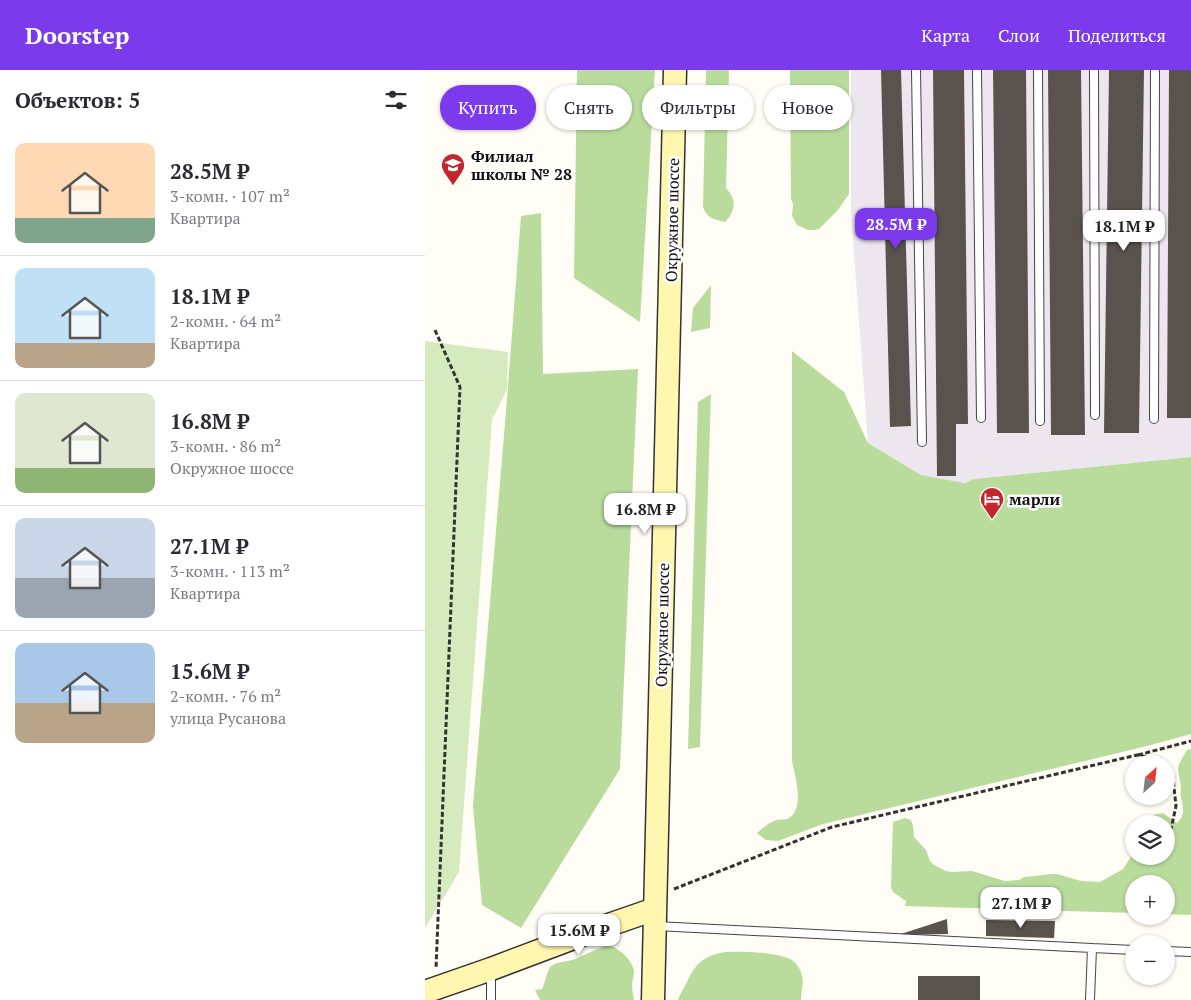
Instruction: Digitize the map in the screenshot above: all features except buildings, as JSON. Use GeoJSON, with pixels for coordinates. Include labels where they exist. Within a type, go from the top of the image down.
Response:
{"type":"FeatureCollection","features":[{"type":"Feature","properties":{"kind":"main road","name":"Окружное шоссе"},"geometry":{"type":"LineString","coordinates":[[653,1000],[675,70]]}},
{"type":"Feature","properties":{"kind":"main road"},"geometry":{"type":"LineString","coordinates":[[430,990],[655,910]]}},
{"type":"Feature","properties":{"kind":"lane"},"geometry":{"type":"LineString","coordinates":[[916,70],[922,442]]}},
{"type":"Feature","properties":{"kind":"lane"},"geometry":{"type":"LineString","coordinates":[[977,70],[981,418]]}},
{"type":"Feature","properties":{"kind":"lane"},"geometry":{"type":"LineString","coordinates":[[1038,70],[1040,420]]}},
{"type":"Feature","properties":{"kind":"lane"},"geometry":{"type":"LineString","coordinates":[[1094,70],[1095,415]]}},
{"type":"Feature","properties":{"kind":"lane"},"geometry":{"type":"LineString","coordinates":[[1154,419],[1155,70]]}},
{"type":"Feature","properties":{"kind":"lane"},"geometry":{"type":"LineString","coordinates":[[655,910],[1125,950]]}},
{"type":"Feature","properties":{"kind":"lane"},"geometry":{"type":"LineString","coordinates":[[1090,1000],[1092,948]]}},
{"type":"Feature","properties":{"kind":"lane"},"geometry":{"type":"LineString","coordinates":[[1175,951],[1191,952]]}},
{"type":"Feature","properties":{"kind":"lane"},"geometry":{"type":"LineString","coordinates":[[491,969],[491,1000]]}},
{"type":"Feature","properties":{"kind":"path"},"geometry":{"type":"LineString","coordinates":[[430,990],[461,387],[435,330]]}},
{"type":"Feature","properties":{"kind":"path"},"geometry":{"type":"LineString","coordinates":[[1137,755],[1191,741]]}},
{"type":"Feature","properties":{"kind":"path"},"geometry":{"type":"LineString","coordinates":[[655,910],[832,827],[1125,758]]}},
{"type":"Feature","properties":{"kind":"path"},"geometry":{"type":"LineString","coordinates":[[1174,815],[1175,797]]}},
{"type":"Feature","properties":{"kind":"shaded area"},"geometry":{"type":"Polygon","coordinates":[[[851,70],[1191,70],[1191,457],[974,479],[965,483],[921,475],[868,443],[851,212],[851,70]]]}},
{"type":"Feature","properties":{"kind":"green space"},"geometry":{"type":"Polygon","coordinates":[[[577,70],[655,70],[654,85],[642,85],[642,130],[651,130],[640,322],[574,278],[576,130],[632,130],[632,85],[577,85],[577,70]]]}},
{"type":"Feature","properties":{"kind":"green space"},"geometry":{"type":"Polygon","coordinates":[[[706,70],[729,70],[729,85],[706,85],[706,70]]]}},
{"type":"Feature","properties":{"kind":"green space"},"geometry":{"type":"Polygon","coordinates":[[[790,70],[849,70],[849,85],[790,85],[790,70]]]}},
{"type":"Feature","properties":{"kind":"green space"},"geometry":{"type":"Polygon","coordinates":[[[705,130],[727,130],[726,188],[732,197],[733,209],[725,222],[711,218],[703,207],[705,130]]]}},
{"type":"Feature","properties":{"kind":"green space"},"geometry":{"type":"Polygon","coordinates":[[[790,130],[849,130],[849,194],[837,211],[819,229],[808,230],[797,225],[792,216],[793,204],[791,199],[790,130]]]}},
{"type":"Feature","properties":{"kind":"green space"},"geometry":{"type":"Polygon","coordinates":[[[541,213],[543,374],[638,369],[620,769],[521,928],[482,905],[473,806],[521,216],[541,213]]]}},
{"type":"Feature","properties":{"kind":"green space"},"geometry":{"type":"Polygon","coordinates":[[[711,285],[710,328],[691,332],[693,308],[711,285]]]}},
{"type":"Feature","properties":{"kind":"green space"},"geometry":{"type":"Polygon","coordinates":[[[425,341],[508,352],[507,389],[492,420],[459,872],[425,928],[425,341]]]}},
{"type":"Feature","properties":{"kind":"green space"},"geometry":{"type":"Polygon","coordinates":[[[792,351],[844,392],[868,443],[921,475],[965,483],[974,479],[1191,457],[1191,734],[823,824],[778,841],[766,840],[757,833],[771,822],[789,818],[797,807],[798,800],[797,783],[792,761],[792,351]]]}},
{"type":"Feature","properties":{"kind":"green space"},"geometry":{"type":"Polygon","coordinates":[[[711,394],[700,747],[688,749],[698,402],[711,394]]]}},
{"type":"Feature","properties":{"kind":"green space"},"geometry":{"type":"Polygon","coordinates":[[[1191,749],[1191,915],[1175,914],[1175,875],[1125,875],[1125,913],[905,906],[906,901],[893,892],[891,887],[893,822],[905,818],[911,820],[914,837],[926,850],[930,861],[946,871],[972,871],[1005,881],[1057,874],[1081,881],[1100,882],[1123,869],[1126,865],[1175,865],[1175,822],[1177,823],[1180,820],[1183,811],[1178,768],[1187,750],[1191,749]]]}},
{"type":"Feature","properties":{"kind":"green space"},"geometry":{"type":"Polygon","coordinates":[[[609,945],[625,955],[631,962],[634,973],[632,985],[634,1000],[540,1000],[535,990],[542,989],[551,966],[575,959],[609,945]]]}},
{"type":"Feature","properties":{"kind":"green space"},"geometry":{"type":"Polygon","coordinates":[[[725,952],[778,955],[792,960],[799,967],[802,976],[801,1000],[678,1000],[697,965],[706,958],[725,952]]]}},
{"type":"Feature","properties":{"kind":"place","name":"Филиал школы № 28"},"geometry":{"type":"Point","coordinates":[453,186]}},
{"type":"Feature","properties":{"kind":"place","name":"марли"},"geometry":{"type":"Point","coordinates":[992,520]}}]}
